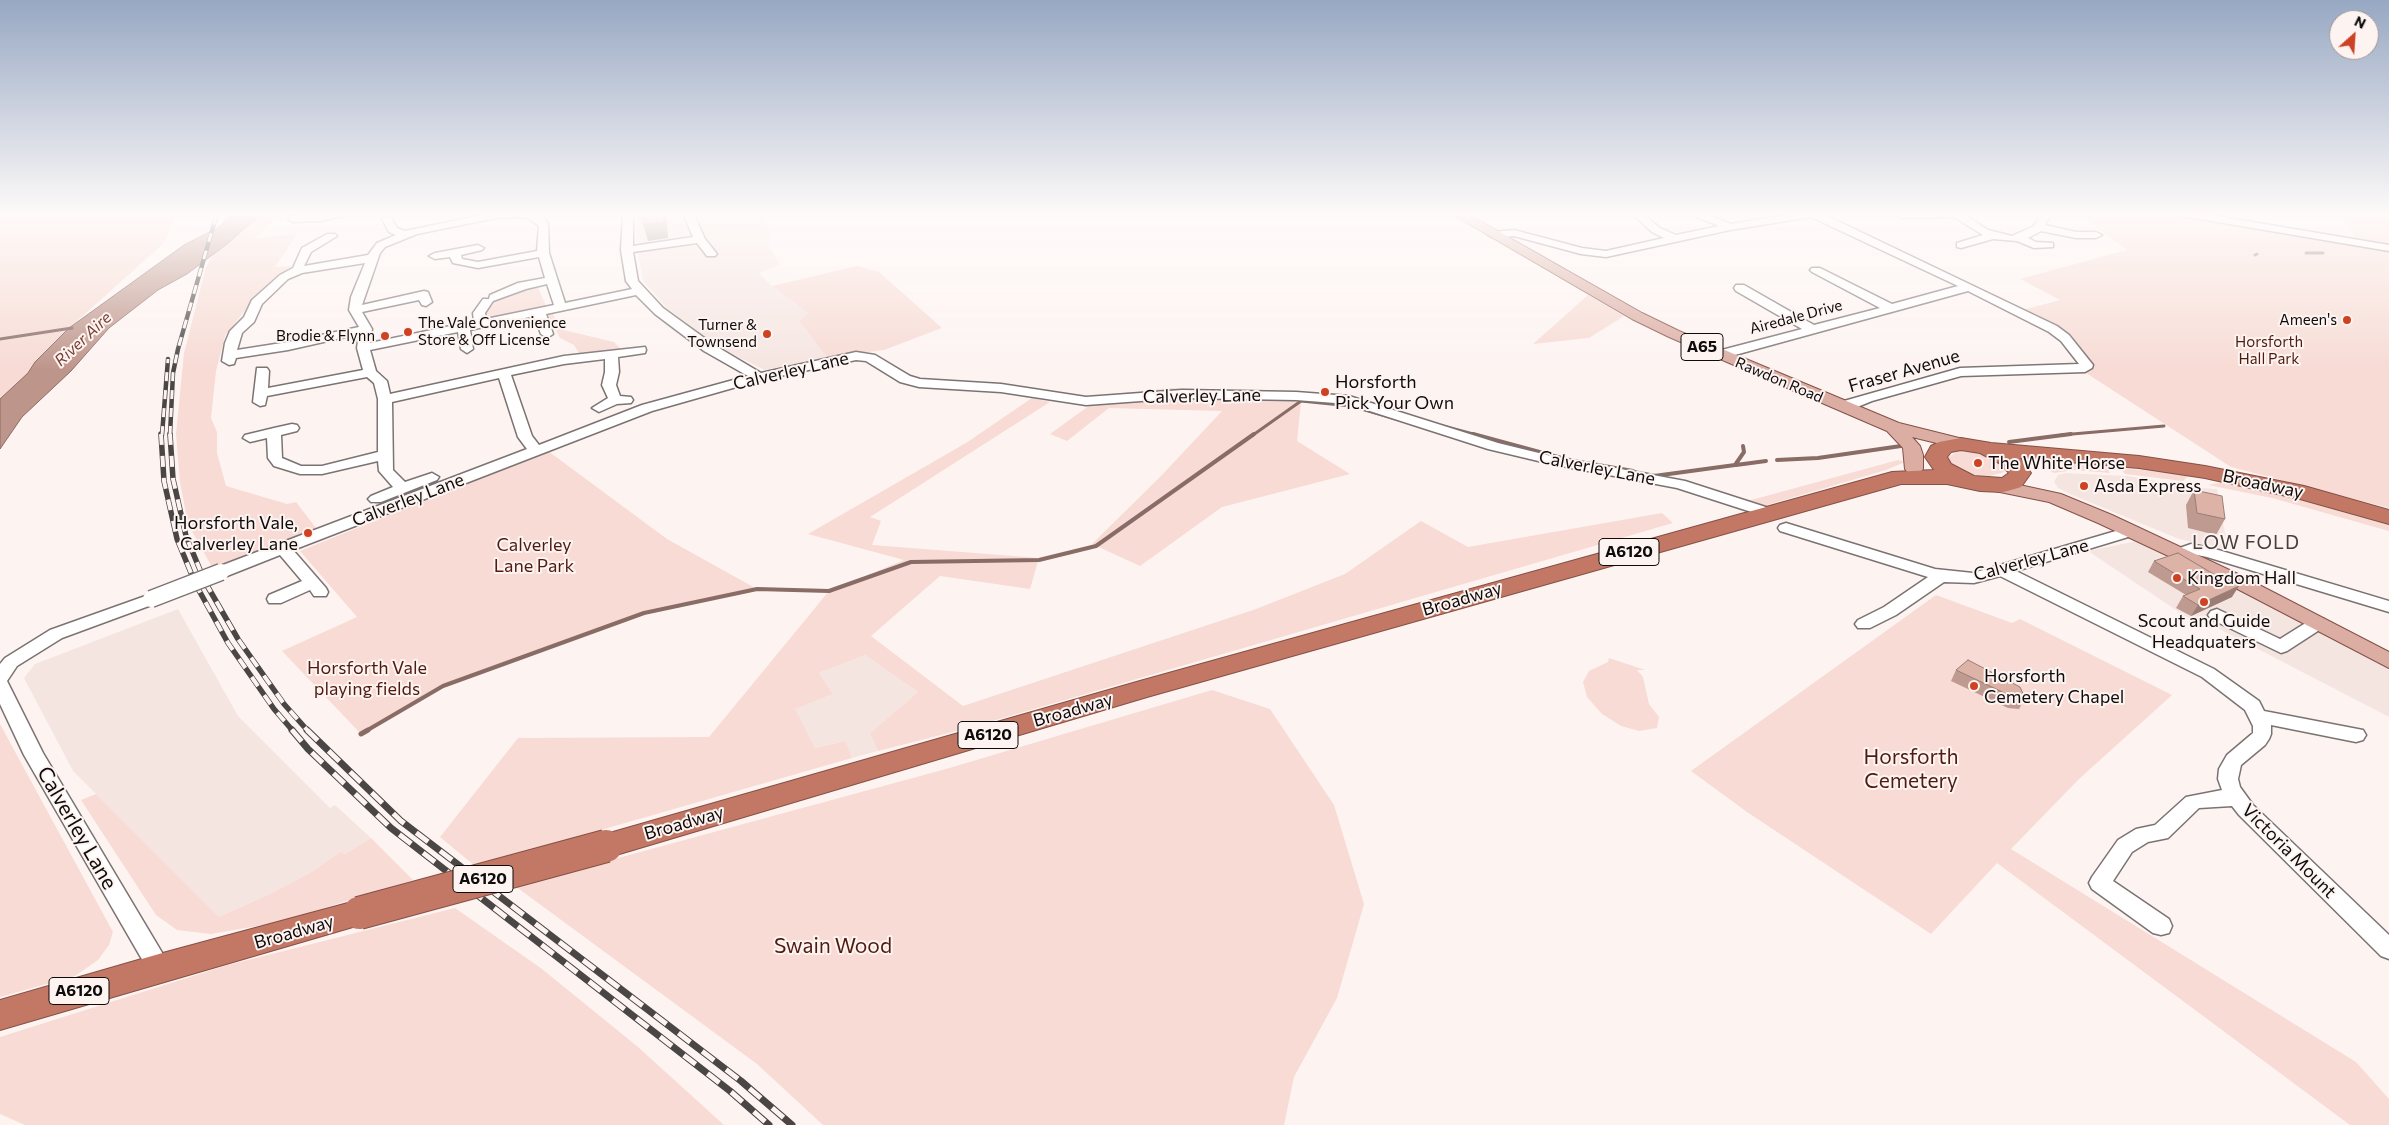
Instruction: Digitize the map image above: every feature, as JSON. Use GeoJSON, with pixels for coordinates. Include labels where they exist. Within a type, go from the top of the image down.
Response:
{"type":"FeatureCollection","features":[{"type":"Feature","properties":{"kind":"highway"},"geometry":{"type":"LineString","coordinates":[[2020,473],[2009,459],[1985,448],[1961,444],[1946,446],[1936,455],[1943,468],[1966,480],[1992,486],[2013,482],[2020,473],[2033,464],[2074,457]]}},
{"type":"Feature","properties":{"kind":"highway","name":"Broadway"},"geometry":{"type":"LineString","coordinates":[[1985,448],[2139,462],[2205,472],[2304,493],[2389,517]]}},
{"type":"Feature","properties":{"kind":"highway","name":"A6120"},"geometry":{"type":"LineString","coordinates":[[1907,473],[1936,455]]}},
{"type":"Feature","properties":{"kind":"highway","name":"Broadway"},"geometry":{"type":"LineString","coordinates":[[159,968],[606,846],[1140,690],[1778,521],[1907,473]]}},
{"type":"Feature","properties":{"kind":"highway","name":"A6120"},"geometry":{"type":"LineString","coordinates":[[1907,473],[1966,480]]}},
{"type":"Feature","properties":{"kind":"highway","name":"A6120"},"geometry":{"type":"LineString","coordinates":[[0,1015],[159,968]]}},
{"type":"Feature","properties":{"kind":"main road","name":"Rawdon Road"},"geometry":{"type":"LineString","coordinates":[[1548,266],[1637,316],[1719,355],[1893,427],[1961,444]]}},
{"type":"Feature","properties":{"kind":"main road","name":"Rawdon Road"},"geometry":{"type":"LineString","coordinates":[[1893,427],[1936,455]]}},
{"type":"Feature","properties":{"kind":"main road","name":"A65"},"geometry":{"type":"LineString","coordinates":[[1893,427],[1911,446],[1914,455],[1907,473]]}},
{"type":"Feature","properties":{"kind":"main road"},"geometry":{"type":"LineString","coordinates":[[2020,473],[2054,498]]}},
{"type":"Feature","properties":{"kind":"main road"},"geometry":{"type":"LineString","coordinates":[[1992,486],[2054,498],[2132,531],[2180,553],[2389,661]]}},
{"type":"Feature","properties":{"kind":"street"},"geometry":{"type":"LineString","coordinates":[[298,266],[299,270]]}},
{"type":"Feature","properties":{"kind":"street"},"geometry":{"type":"LineString","coordinates":[[326,266],[299,270],[277,282],[272,290],[253,307],[250,319],[232,337],[229,358],[366,330]]}},
{"type":"Feature","properties":{"kind":"street"},"geometry":{"type":"LineString","coordinates":[[369,266],[357,297],[355,310],[366,330],[364,348],[370,373],[380,381],[385,399],[386,471],[403,488]]}},
{"type":"Feature","properties":{"kind":"street"},"geometry":{"type":"LineString","coordinates":[[546,266],[561,308]]}},
{"type":"Feature","properties":{"kind":"street"},"geometry":{"type":"LineString","coordinates":[[630,266],[632,281],[659,311],[709,348],[759,377]]}},
{"type":"Feature","properties":{"kind":"street"},"geometry":{"type":"LineString","coordinates":[[1923,266],[1969,287]]}},
{"type":"Feature","properties":{"kind":"street"},"geometry":{"type":"LineString","coordinates":[[1816,270],[1890,308]]}},
{"type":"Feature","properties":{"kind":"street"},"geometry":{"type":"LineString","coordinates":[[481,325],[479,313],[490,300],[522,286],[550,280]]}},
{"type":"Feature","properties":{"kind":"street","name":"Airedale Drive"},"geometry":{"type":"LineString","coordinates":[[1719,355],[1969,287]]}},
{"type":"Feature","properties":{"kind":"street","name":"Fraser Avenue"},"geometry":{"type":"LineString","coordinates":[[1845,408],[1849,404],[1867,398],[1960,372],[2064,370],[2086,367],[2065,338],[2032,318],[1969,287]]}},
{"type":"Feature","properties":{"kind":"street"},"geometry":{"type":"LineString","coordinates":[[1740,288],[1812,329]]}},
{"type":"Feature","properties":{"kind":"street"},"geometry":{"type":"LineString","coordinates":[[364,348],[639,291]]}},
{"type":"Feature","properties":{"kind":"street"},"geometry":{"type":"LineString","coordinates":[[355,310],[424,295],[426,302]]}},
{"type":"Feature","properties":{"kind":"street"},"geometry":{"type":"LineString","coordinates":[[539,313],[547,334]]}},
{"type":"Feature","properties":{"kind":"street"},"geometry":{"type":"LineString","coordinates":[[463,328],[467,349]]}},
{"type":"Feature","properties":{"kind":"street"},"geometry":{"type":"LineString","coordinates":[[385,399],[564,360],[640,350]]}},
{"type":"Feature","properties":{"kind":"street"},"geometry":{"type":"LineString","coordinates":[[599,408],[620,400],[609,385],[612,372],[611,355]]}},
{"type":"Feature","properties":{"kind":"street","name":"Calverley Lane"},"geometry":{"type":"LineString","coordinates":[[0,678],[10,662],[56,634],[647,408],[759,377],[856,356],[870,358],[905,379],[919,383],[1000,388],[1086,401],[1182,394],[1296,396],[1349,400],[1493,446],[1551,460],[1680,484],[1778,521],[1945,576],[1974,578],[2132,531]]}},
{"type":"Feature","properties":{"kind":"street"},"geometry":{"type":"LineString","coordinates":[[262,371],[261,398],[370,373]]}},
{"type":"Feature","properties":{"kind":"street"},"geometry":{"type":"LineString","coordinates":[[504,374],[525,437],[536,450]]}},
{"type":"Feature","properties":{"kind":"street"},"geometry":{"type":"LineString","coordinates":[[250,438],[292,428]]}},
{"type":"Feature","properties":{"kind":"street"},"geometry":{"type":"LineString","coordinates":[[274,432],[275,458],[279,463],[300,470],[322,470],[385,455]]}},
{"type":"Feature","properties":{"kind":"street"},"geometry":{"type":"LineString","coordinates":[[376,499],[432,477]]}},
{"type":"Feature","properties":{"kind":"street"},"geometry":{"type":"LineString","coordinates":[[276,598],[316,587],[283,548]]}},
{"type":"Feature","properties":{"kind":"street"},"geometry":{"type":"LineString","coordinates":[[2180,553],[2191,549],[2209,552],[2389,607]]}},
{"type":"Feature","properties":{"kind":"street"},"geometry":{"type":"LineString","coordinates":[[2001,570],[2208,673],[2243,698],[2252,706],[2257,716],[2356,735]]}},
{"type":"Feature","properties":{"kind":"street"},"geometry":{"type":"LineString","coordinates":[[1864,624],[1890,611],[1938,578],[1945,576]]}},
{"type":"Feature","properties":{"kind":"street"},"geometry":{"type":"LineString","coordinates":[[2217,615],[2281,647],[2318,623]]}},
{"type":"Feature","properties":{"kind":"street","name":"Calverley Lane"},"geometry":{"type":"LineString","coordinates":[[0,685],[34,754],[159,968]]}},
{"type":"Feature","properties":{"kind":"street","name":"Victoria Mount"},"geometry":{"type":"LineString","coordinates":[[2257,716],[2262,726],[2262,734],[2258,740],[2234,760],[2229,769],[2228,779],[2236,798],[2246,810],[2389,949]]}},
{"type":"Feature","properties":{"kind":"street"},"geometry":{"type":"LineString","coordinates":[[2161,926],[2100,883],[2125,846],[2143,835],[2161,832],[2193,802],[2212,798],[2236,798]]}},
{"type":"Feature","properties":{"kind":"shaded area"},"geometry":{"type":"Polygon","coordinates":[[[640,266],[779,266],[759,273],[772,286],[808,313],[799,321],[827,357],[765,370],[720,348],[667,308],[643,281],[640,266]]]}},
{"type":"Feature","properties":{"kind":"shaded area"},"geometry":{"type":"Polygon","coordinates":[[[2066,473],[2127,476],[2198,488],[2217,489],[2228,550],[2179,539],[2070,494],[2058,488],[2054,482],[2058,475],[2066,473]]]}},
{"type":"Feature","properties":{"kind":"shaded area"},"geometry":{"type":"Polygon","coordinates":[[[2137,541],[2223,581],[2389,669],[2389,717],[2200,619],[2191,620],[2088,551],[2137,541]]]}},
{"type":"Feature","properties":{"kind":"shaded area"},"geometry":{"type":"Polygon","coordinates":[[[178,609],[238,716],[330,808],[335,805],[371,838],[345,854],[340,852],[313,871],[276,891],[219,917],[73,771],[24,678],[35,664],[178,609]]]}},
{"type":"Feature","properties":{"kind":"shaded area"},"geometry":{"type":"Polygon","coordinates":[[[865,655],[918,692],[870,733],[878,751],[852,758],[846,741],[815,748],[794,709],[833,694],[819,673],[865,655]]]}},
{"type":"Feature","properties":{"kind":"green space"},"geometry":{"type":"Polygon","coordinates":[[[0,266],[139,266],[67,330],[35,362],[28,373],[0,399],[0,266]]]}},
{"type":"Feature","properties":{"kind":"green space"},"geometry":{"type":"Polygon","coordinates":[[[291,266],[249,305],[225,336],[216,371],[211,418],[217,432],[217,453],[226,486],[287,504],[296,502],[316,528],[213,569],[188,524],[180,482],[176,434],[184,353],[206,267],[291,266]]]}},
{"type":"Feature","properties":{"kind":"green space"},"geometry":{"type":"Polygon","coordinates":[[[857,266],[879,272],[942,328],[884,350],[827,357],[799,321],[808,313],[772,286],[857,266]]]}},
{"type":"Feature","properties":{"kind":"green space","name":"Horsforth Hall Park"},"geometry":{"type":"Polygon","coordinates":[[[2070,266],[2389,266],[2389,508],[2231,467],[2083,371],[2093,368],[2082,349],[2071,338],[2023,310],[2060,300],[2020,279],[2070,266]]]}},
{"type":"Feature","properties":{"kind":"green space"},"geometry":{"type":"Polygon","coordinates":[[[537,285],[547,308],[484,322],[482,313],[491,303],[507,293],[537,285]]]}},
{"type":"Feature","properties":{"kind":"green space"},"geometry":{"type":"Polygon","coordinates":[[[1588,295],[1624,316],[1589,338],[1533,344],[1588,295]]]}},
{"type":"Feature","properties":{"kind":"green space"},"geometry":{"type":"Polygon","coordinates":[[[553,314],[559,326],[564,330],[614,342],[621,349],[580,355],[574,345],[560,338],[548,315],[553,314]]]}},
{"type":"Feature","properties":{"kind":"green space"},"geometry":{"type":"Polygon","coordinates":[[[1169,388],[1302,392],[1297,441],[1350,474],[1222,507],[1140,566],[1092,544],[1161,476],[1222,411],[1109,408],[1067,441],[1050,434],[1104,395],[1169,388]]]}},
{"type":"Feature","properties":{"kind":"green space"},"geometry":{"type":"Polygon","coordinates":[[[1032,398],[1050,402],[870,517],[881,521],[872,545],[1039,558],[1030,589],[940,576],[871,636],[963,706],[1256,609],[1345,574],[1421,521],[1468,547],[1662,513],[1673,523],[972,727],[878,751],[870,733],[918,692],[865,655],[819,673],[833,694],[795,709],[815,748],[846,741],[852,758],[475,866],[440,837],[518,738],[709,737],[829,591],[904,560],[808,534],[966,443],[1032,398]]]}},
{"type":"Feature","properties":{"kind":"green space"},"geometry":{"type":"Polygon","coordinates":[[[1961,450],[1989,454],[2006,468],[2004,472],[1990,476],[1971,475],[1958,470],[1950,463],[1948,457],[1961,450]]]}},
{"type":"Feature","properties":{"kind":"green space","name":"Calverley Lane Park"},"geometry":{"type":"Polygon","coordinates":[[[548,451],[667,539],[757,589],[644,613],[443,686],[361,734],[282,651],[357,617],[300,551],[548,451]]]}},
{"type":"Feature","properties":{"kind":"green space"},"geometry":{"type":"Polygon","coordinates":[[[1898,460],[1905,462],[1886,470],[1757,508],[1744,502],[1898,460]]]}},
{"type":"Feature","properties":{"kind":"green space"},"geometry":{"type":"Polygon","coordinates":[[[2068,464],[2104,464],[2110,473],[2075,470],[2054,473],[2043,467],[2068,464]]]}},
{"type":"Feature","properties":{"kind":"green space"},"geometry":{"type":"Polygon","coordinates":[[[2120,468],[2188,476],[2183,481],[2125,474],[2120,468]]]}},
{"type":"Feature","properties":{"kind":"green space"},"geometry":{"type":"Polygon","coordinates":[[[2225,482],[2280,494],[2389,525],[2389,531],[2272,498],[2208,485],[2225,482]]]}},
{"type":"Feature","properties":{"kind":"green space","name":"Horsforth Cemetery"},"geometry":{"type":"Polygon","coordinates":[[[1936,595],[2012,623],[2020,619],[2172,695],[2079,779],[2011,849],[2356,1062],[2389,1099],[2389,1125],[2350,1125],[1997,863],[1931,934],[1747,812],[1691,771],[1936,595]]]}},
{"type":"Feature","properties":{"kind":"green space"},"geometry":{"type":"Polygon","coordinates":[[[1609,658],[1645,670],[1637,670],[1643,677],[1649,704],[1659,717],[1657,728],[1639,731],[1621,726],[1602,714],[1587,697],[1583,682],[1589,671],[1608,662],[1609,658]]]}},
{"type":"Feature","properties":{"kind":"green space","name":"Swain Wood"},"geometry":{"type":"Polygon","coordinates":[[[1212,690],[1270,709],[1334,805],[1364,904],[1337,998],[1294,1077],[1284,1125],[823,1125],[757,1064],[515,886],[946,769],[1212,690]]]}},
{"type":"Feature","properties":{"kind":"green space"},"geometry":{"type":"Polygon","coordinates":[[[0,724],[113,932],[109,945],[98,960],[75,976],[0,997],[0,724]]]}},
{"type":"Feature","properties":{"kind":"green space"},"geometry":{"type":"Polygon","coordinates":[[[96,794],[219,917],[276,891],[313,871],[340,852],[345,854],[371,838],[413,880],[280,922],[211,934],[177,930],[156,915],[81,800],[96,794]]]}},
{"type":"Feature","properties":{"kind":"green space"},"geometry":{"type":"Polygon","coordinates":[[[455,908],[542,969],[638,1047],[724,1125],[25,1125],[0,1114],[0,1037],[228,965],[455,908]]]}},
{"type":"Feature","properties":{"kind":"water","name":"River Aire"},"geometry":{"type":"Polygon","coordinates":[[[156,266],[198,266],[158,290],[109,328],[71,371],[22,417],[0,449],[0,399],[28,373],[35,362],[69,328],[156,266]]]}},
{"type":"Feature","properties":{"kind":"building"},"geometry":{"type":"Polygon","coordinates":[[[2194,490],[2222,496],[2225,519],[2197,513],[2194,490]]]}},
{"type":"Feature","properties":{"kind":"building"},"geometry":{"type":"Polygon","coordinates":[[[2178,553],[2222,579],[2225,578],[2239,586],[2198,605],[2183,596],[2200,589],[2154,561],[2178,553]]]}},
{"type":"Feature","properties":{"kind":"building"},"geometry":{"type":"Polygon","coordinates":[[[1968,660],[2020,687],[2025,698],[2013,697],[1956,670],[1968,660]]]}},
{"type":"Feature","properties":{"kind":"waterway"},"geometry":{"type":"LineString","coordinates":[[0,339],[72,328]]}},
{"type":"Feature","properties":{"kind":"waterway"},"geometry":{"type":"LineString","coordinates":[[1253,435],[1301,401],[1351,406],[1403,421]]}},
{"type":"Feature","properties":{"kind":"waterway"},"geometry":{"type":"LineString","coordinates":[[1443,426],[1477,435]]}},
{"type":"Feature","properties":{"kind":"waterway"},"geometry":{"type":"LineString","coordinates":[[2068,434],[2164,426]]}},
{"type":"Feature","properties":{"kind":"waterway"},"geometry":{"type":"LineString","coordinates":[[366,731],[443,686],[644,613],[757,589],[829,591],[911,562],[1039,560],[1096,546],[1254,434]]}},
{"type":"Feature","properties":{"kind":"waterway"},"geometry":{"type":"LineString","coordinates":[[1473,434],[1569,460]]}},
{"type":"Feature","properties":{"kind":"waterway"},"geometry":{"type":"LineString","coordinates":[[2009,442],[2068,434]]}},
{"type":"Feature","properties":{"kind":"waterway"},"geometry":{"type":"LineString","coordinates":[[2061,435],[2068,434]]}},
{"type":"Feature","properties":{"kind":"waterway"},"geometry":{"type":"LineString","coordinates":[[1654,476],[1735,465],[1744,452],[1743,446]]}},
{"type":"Feature","properties":{"kind":"waterway"},"geometry":{"type":"LineString","coordinates":[[1777,460],[1818,458],[1901,446]]}},
{"type":"Feature","properties":{"kind":"waterway"},"geometry":{"type":"LineString","coordinates":[[1736,465],[1766,461]]}},
{"type":"Feature","properties":{"kind":"waterway"},"geometry":{"type":"LineString","coordinates":[[1586,463],[1633,471]]}},
{"type":"Feature","properties":{"kind":"waterway"},"geometry":{"type":"LineString","coordinates":[[361,734],[368,730]]}},
{"type":"Feature","properties":{"kind":"railway"},"geometry":{"type":"LineString","coordinates":[[170,434],[173,373],[202,266]]}},
{"type":"Feature","properties":{"kind":"railway"},"geometry":{"type":"LineString","coordinates":[[162,435],[168,359]]}},
{"type":"Feature","properties":{"kind":"railway"},"geometry":{"type":"LineString","coordinates":[[161,434],[164,481],[177,539],[196,585],[228,643],[274,709],[293,731]]}},
{"type":"Feature","properties":{"kind":"railway"},"geometry":{"type":"LineString","coordinates":[[170,434],[173,479],[186,536],[205,582],[238,639],[284,704],[308,731]]}},
{"type":"Feature","properties":{"kind":"railway"},"geometry":{"type":"LineString","coordinates":[[292,730],[308,749],[391,828],[730,1091],[769,1125]]}},
{"type":"Feature","properties":{"kind":"railway"},"geometry":{"type":"LineString","coordinates":[[308,731],[401,821],[741,1081],[792,1125]]}},
{"type":"Feature","properties":{"kind":"place","name":"Ameen's"},"geometry":{"type":"Point","coordinates":[2347,320]}},
{"type":"Feature","properties":{"kind":"place","name":"The Vale Convenience Store & Off License"},"geometry":{"type":"Point","coordinates":[408,332]}},
{"type":"Feature","properties":{"kind":"place","name":"Turner & Townsend"},"geometry":{"type":"Point","coordinates":[767,334]}},
{"type":"Feature","properties":{"kind":"place","name":"Brodie & Flynn"},"geometry":{"type":"Point","coordinates":[385,336]}},
{"type":"Feature","properties":{"kind":"place","name":"Horsforth Pick Your Own"},"geometry":{"type":"Point","coordinates":[1325,392]}},
{"type":"Feature","properties":{"kind":"place","name":"The White Horse"},"geometry":{"type":"Point","coordinates":[1978,463]}},
{"type":"Feature","properties":{"kind":"place","name":"Asda Express"},"geometry":{"type":"Point","coordinates":[2084,486]}},
{"type":"Feature","properties":{"kind":"place","name":"Horsforth Vale, Calverley Lane"},"geometry":{"type":"Point","coordinates":[308,533]}},
{"type":"Feature","properties":{"kind":"place","name":"Kingdom Hall"},"geometry":{"type":"Point","coordinates":[2177,578]}},
{"type":"Feature","properties":{"kind":"place","name":"Scout and Guide Headquaters"},"geometry":{"type":"Point","coordinates":[2204,602]}},
{"type":"Feature","properties":{"kind":"place","name":"Horsforth Cemetery Chapel"},"geometry":{"type":"Point","coordinates":[1974,686]}},
{"type":"Feature","properties":{"kind":"district","name":"LOW FOLD"},"geometry":{"type":"Point","coordinates":[2246,543]}},
{"type":"Feature","properties":{"kind":"park label","name":"Horsforth Vale playing fields"},"geometry":{"type":"Point","coordinates":[367,678]}}]}
